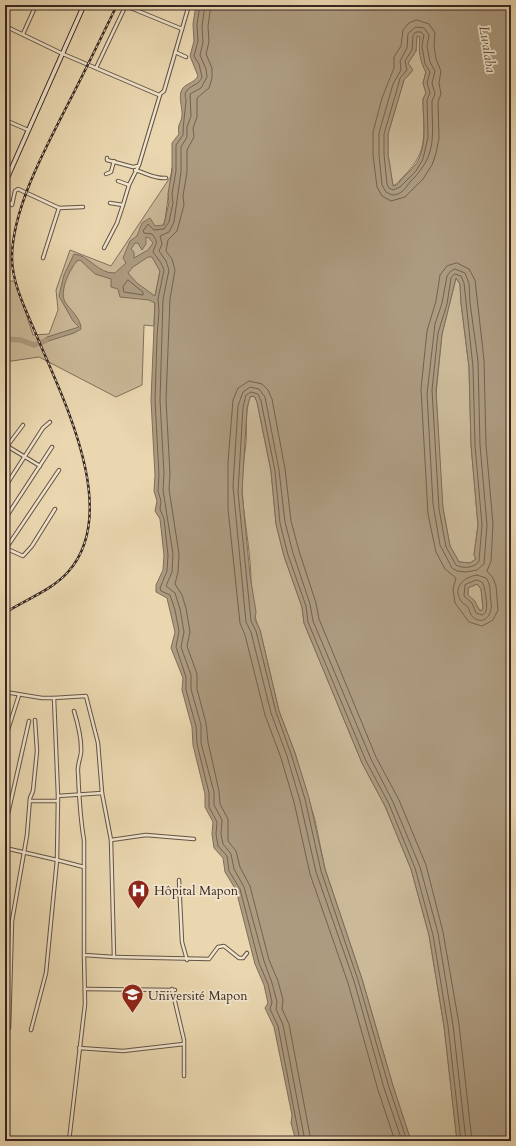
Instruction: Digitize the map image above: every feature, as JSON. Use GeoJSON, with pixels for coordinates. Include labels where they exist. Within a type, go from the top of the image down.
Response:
{"type":"FeatureCollection","features":[{"type":"Feature","properties":{"kind":"street"},"geometry":{"type":"LineString","coordinates":[[23,34],[36,5]]}},
{"type":"Feature","properties":{"kind":"street"},"geometry":{"type":"LineString","coordinates":[[5,183],[84,5]]}},
{"type":"Feature","properties":{"kind":"street"},"geometry":{"type":"LineString","coordinates":[[104,248],[116,223],[129,185],[138,166],[160,95],[164,91],[189,5]]}},
{"type":"Feature","properties":{"kind":"street"},"geometry":{"type":"LineString","coordinates":[[96,68],[126,6],[182,29]]}},
{"type":"Feature","properties":{"kind":"street"},"geometry":{"type":"LineString","coordinates":[[5,26],[63,54],[160,95]]}},
{"type":"Feature","properties":{"kind":"street"},"geometry":{"type":"LineString","coordinates":[[175,52],[186,56]]}},
{"type":"Feature","properties":{"kind":"street"},"geometry":{"type":"LineString","coordinates":[[5,120],[29,130]]}},
{"type":"Feature","properties":{"kind":"street"},"geometry":{"type":"LineString","coordinates":[[107,158],[107,160],[133,167],[138,166]]}},
{"type":"Feature","properties":{"kind":"street"},"geometry":{"type":"LineString","coordinates":[[106,174],[111,172],[114,161]]}},
{"type":"Feature","properties":{"kind":"street"},"geometry":{"type":"LineString","coordinates":[[135,170],[152,175],[156,178],[166,178]]}},
{"type":"Feature","properties":{"kind":"street"},"geometry":{"type":"LineString","coordinates":[[118,181],[129,185]]}},
{"type":"Feature","properties":{"kind":"street"},"geometry":{"type":"LineString","coordinates":[[5,198],[12,205],[15,191],[18,190],[59,208],[83,207]]}},
{"type":"Feature","properties":{"kind":"street"},"geometry":{"type":"LineString","coordinates":[[110,203],[123,205]]}},
{"type":"Feature","properties":{"kind":"street"},"geometry":{"type":"LineString","coordinates":[[43,258],[59,208]]}},
{"type":"Feature","properties":{"kind":"street"},"geometry":{"type":"LineString","coordinates":[[5,487],[42,428],[50,422]]}},
{"type":"Feature","properties":{"kind":"street"},"geometry":{"type":"LineString","coordinates":[[23,425],[6,448],[24,456],[40,466]]}},
{"type":"Feature","properties":{"kind":"street"},"geometry":{"type":"LineString","coordinates":[[5,519],[52,447]]}},
{"type":"Feature","properties":{"kind":"street"},"geometry":{"type":"LineString","coordinates":[[55,509],[32,546],[23,556],[5,549],[59,470]]}},
{"type":"Feature","properties":{"kind":"street"},"geometry":{"type":"LineString","coordinates":[[5,692],[19,695],[54,698],[86,696],[98,743],[102,793],[111,840],[114,957]]}},
{"type":"Feature","properties":{"kind":"street"},"geometry":{"type":"LineString","coordinates":[[5,739],[19,695]]}},
{"type":"Feature","properties":{"kind":"street"},"geometry":{"type":"LineString","coordinates":[[31,1030],[37,1013],[46,973],[57,860],[58,796],[54,698]]}},
{"type":"Feature","properties":{"kind":"street"},"geometry":{"type":"LineString","coordinates":[[69,1141],[86,989],[84,955],[84,840],[78,770],[81,746],[74,711]]}},
{"type":"Feature","properties":{"kind":"street"},"geometry":{"type":"LineString","coordinates":[[9,1028],[12,921],[24,852],[30,801],[33,790],[37,751],[35,720]]}},
{"type":"Feature","properties":{"kind":"street"},"geometry":{"type":"LineString","coordinates":[[5,827],[29,721]]}},
{"type":"Feature","properties":{"kind":"street"},"geometry":{"type":"LineString","coordinates":[[58,796],[102,793]]}},
{"type":"Feature","properties":{"kind":"street"},"geometry":{"type":"LineString","coordinates":[[30,801],[58,801]]}},
{"type":"Feature","properties":{"kind":"street"},"geometry":{"type":"LineString","coordinates":[[111,840],[146,835],[194,839]]}},
{"type":"Feature","properties":{"kind":"street"},"geometry":{"type":"LineString","coordinates":[[5,848],[84,867]]}},
{"type":"Feature","properties":{"kind":"street"},"geometry":{"type":"LineString","coordinates":[[179,880],[182,942],[187,960]]}},
{"type":"Feature","properties":{"kind":"street"},"geometry":{"type":"LineString","coordinates":[[84,955],[187,960],[209,959],[218,948],[223,946],[236,954],[239,958],[244,958],[247,953]]}},
{"type":"Feature","properties":{"kind":"street"},"geometry":{"type":"LineString","coordinates":[[86,989],[173,989],[184,1044],[182,1057],[184,1076]]}},
{"type":"Feature","properties":{"kind":"street"},"geometry":{"type":"LineString","coordinates":[[79,1048],[122,1051],[184,1044]]}},
{"type":"Feature","properties":{"kind":"shaded area"},"geometry":{"type":"Polygon","coordinates":[[[417,35],[420,37],[420,55],[426,72],[423,83],[426,93],[423,99],[423,140],[418,158],[398,183],[393,186],[388,154],[388,134],[404,80],[412,71],[408,63],[416,51],[417,35]]]}},
{"type":"Feature","properties":{"kind":"shaded area"},"geometry":{"type":"Polygon","coordinates":[[[171,176],[165,220],[152,256],[160,271],[155,296],[154,326],[144,325],[142,385],[116,397],[39,357],[5,362],[5,281],[15,281],[33,335],[49,334],[58,310],[56,290],[70,250],[111,266],[171,176]]]}},
{"type":"Feature","properties":{"kind":"shaded area"},"geometry":{"type":"Polygon","coordinates":[[[456,278],[460,284],[469,367],[471,445],[478,525],[474,555],[476,559],[470,563],[459,562],[450,546],[442,503],[436,394],[442,334],[456,278]]]}},
{"type":"Feature","properties":{"kind":"shaded area"},"geometry":{"type":"Polygon","coordinates":[[[254,396],[257,402],[271,471],[276,524],[284,556],[302,607],[304,623],[362,763],[385,806],[411,869],[429,935],[444,1026],[457,1141],[411,1141],[393,1086],[362,979],[325,869],[315,820],[295,753],[279,711],[260,630],[254,614],[242,488],[247,408],[250,397],[254,396]]]}},
{"type":"Feature","properties":{"kind":"shaded area"},"geometry":{"type":"Polygon","coordinates":[[[477,584],[481,589],[483,608],[481,611],[468,596],[468,588],[477,584]]]}},
{"type":"Feature","properties":{"kind":"water","name":"Lwalaba"},"geometry":{"type":"Polygon","coordinates":[[[196,5],[511,5],[511,1141],[457,1141],[444,1026],[429,935],[411,869],[385,806],[362,763],[304,623],[302,607],[284,556],[276,524],[271,471],[257,402],[255,397],[252,396],[250,397],[247,408],[242,492],[250,575],[256,612],[255,620],[260,630],[279,711],[295,753],[309,798],[325,869],[362,979],[393,1086],[411,1141],[296,1141],[291,1123],[292,1115],[274,1027],[265,1008],[268,1003],[264,985],[255,964],[236,890],[225,872],[223,858],[214,848],[212,834],[213,822],[205,807],[205,794],[193,745],[192,727],[182,690],[183,678],[171,648],[175,632],[167,598],[156,592],[156,585],[163,570],[164,555],[160,519],[155,511],[157,501],[154,491],[155,475],[151,400],[155,303],[149,300],[120,297],[118,289],[111,287],[111,279],[95,274],[80,260],[77,261],[66,280],[63,292],[65,302],[79,321],[81,329],[74,333],[39,344],[47,337],[79,327],[73,321],[59,296],[64,275],[74,254],[79,255],[104,271],[115,273],[126,263],[123,258],[130,241],[137,236],[142,223],[150,218],[155,226],[164,225],[169,202],[168,194],[172,171],[172,143],[179,134],[179,126],[182,116],[180,94],[186,85],[195,80],[198,76],[190,56],[194,41],[193,24],[196,5]],[[417,36],[416,51],[408,63],[413,70],[404,80],[388,134],[388,154],[393,186],[397,185],[416,164],[422,149],[424,133],[423,99],[426,93],[423,83],[426,72],[420,55],[420,37],[417,36]],[[146,237],[146,244],[142,250],[138,243],[135,243],[131,249],[134,252],[134,258],[148,250],[153,243],[146,237]],[[148,257],[133,267],[128,273],[137,283],[155,296],[160,271],[152,257],[148,257]],[[456,278],[442,334],[436,390],[443,508],[450,546],[459,562],[470,563],[476,559],[474,555],[478,525],[471,445],[469,367],[460,284],[456,278]],[[477,584],[468,588],[468,595],[475,601],[479,610],[481,611],[483,608],[481,589],[477,584]]]}},
{"type":"Feature","properties":{"kind":"waterway"},"geometry":{"type":"LineString","coordinates":[[5,339],[21,340],[34,345],[45,341]]}},
{"type":"Feature","properties":{"kind":"railway"},"geometry":{"type":"LineString","coordinates":[[5,613],[46,590],[68,572],[83,548],[89,519],[89,489],[83,457],[73,424],[61,393],[21,299],[15,279],[12,258],[18,219],[32,179],[50,139],[117,5]]}},
{"type":"Feature","properties":{"kind":"place","name":"Hôpital Mapon"},"geometry":{"type":"Point","coordinates":[138,910]}},
{"type":"Feature","properties":{"kind":"place","name":"Université Mapon"},"geometry":{"type":"Point","coordinates":[133,1014]}}]}
